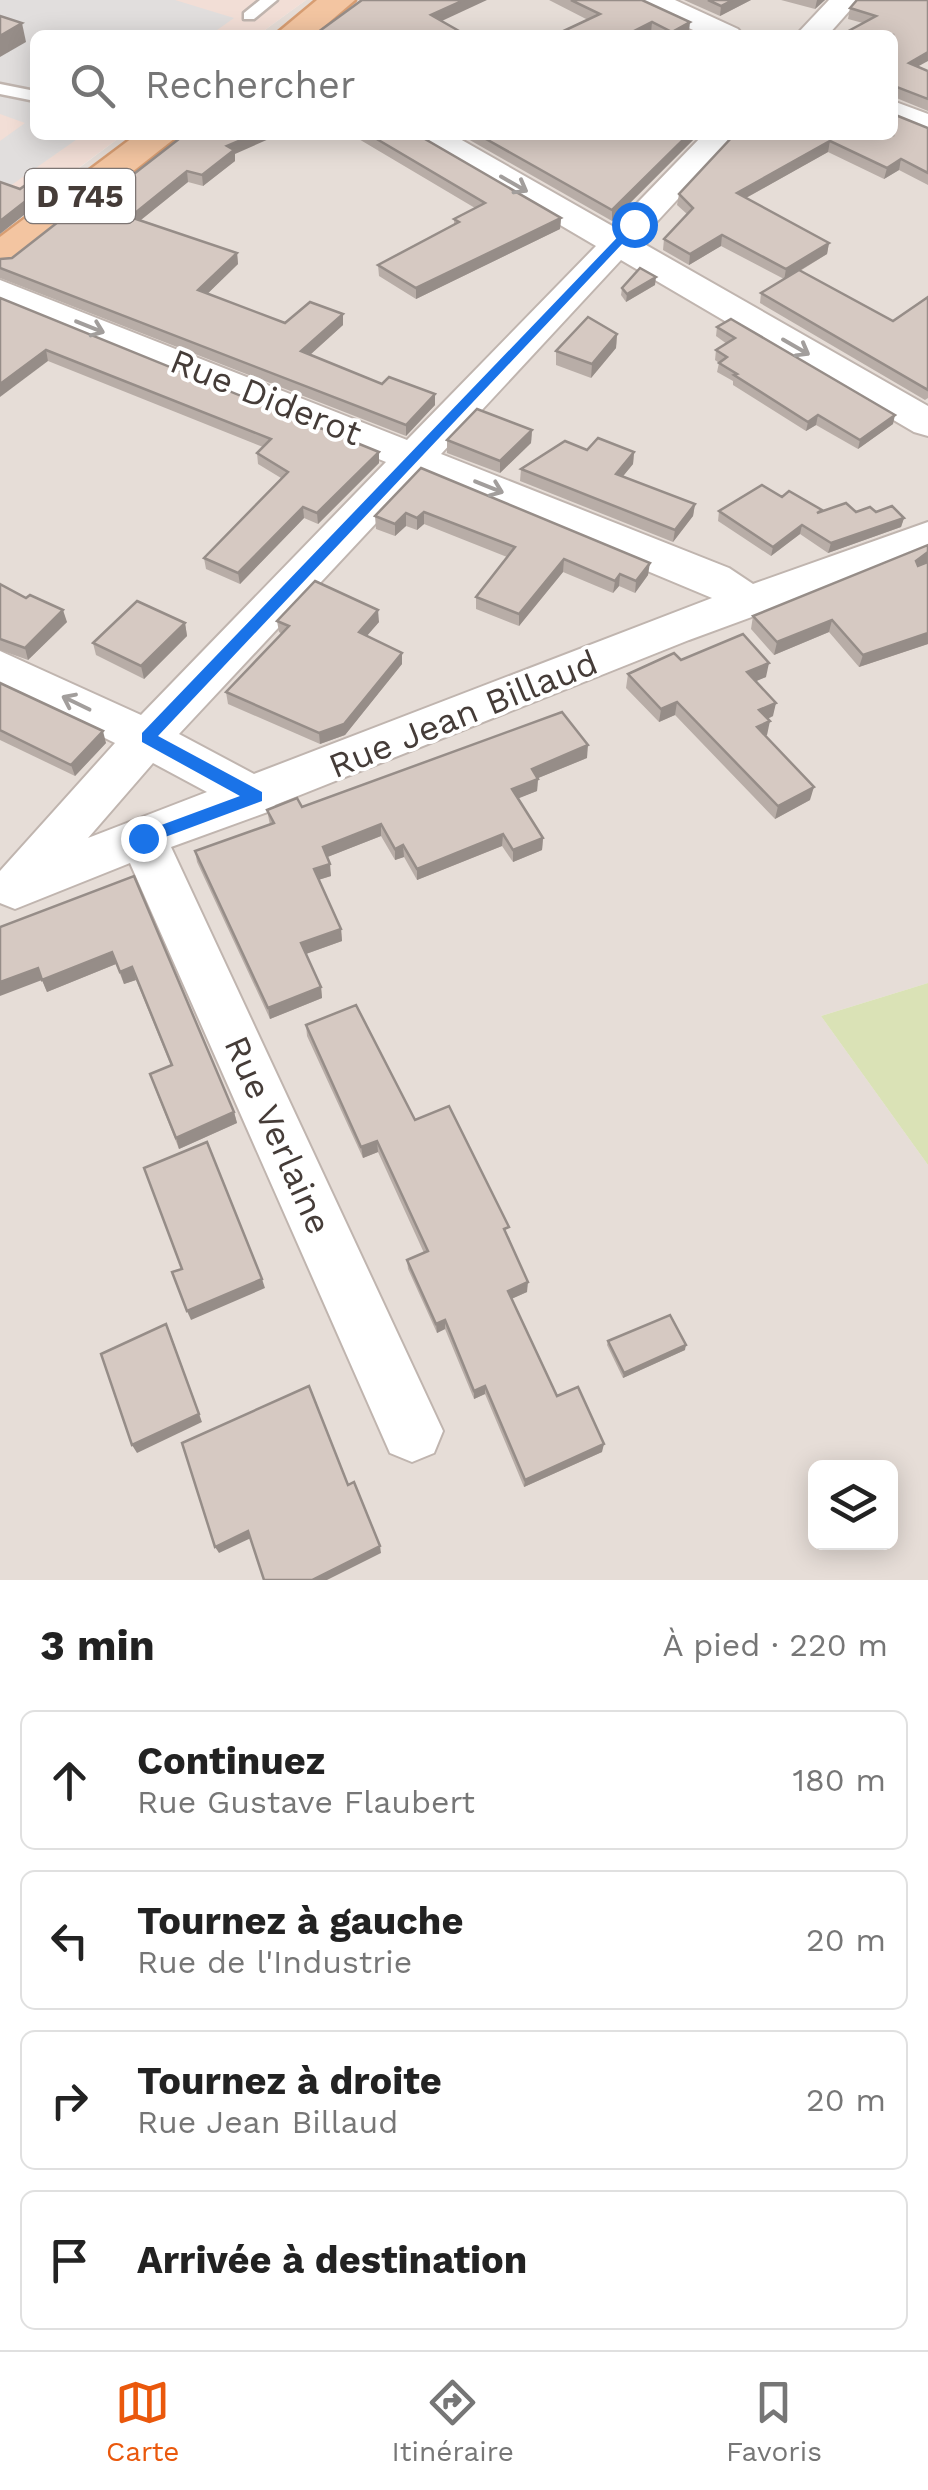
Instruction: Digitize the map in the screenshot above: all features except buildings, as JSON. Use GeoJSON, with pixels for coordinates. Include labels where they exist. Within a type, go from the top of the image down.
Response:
{"type":"FeatureCollection","features":[{"type":"Feature","properties":{"kind":"main road"},"geometry":{"type":"LineString","coordinates":[[299,30],[338,0]]}},
{"type":"Feature","properties":{"kind":"main road","name":"D 745"},"geometry":{"type":"LineString","coordinates":[[0,256],[153,140]]}},
{"type":"Feature","properties":{"kind":"street"},"geometry":{"type":"LineString","coordinates":[[651,0],[717,30]]}},
{"type":"Feature","properties":{"kind":"street"},"geometry":{"type":"LineString","coordinates":[[816,30],[845,0]]}},
{"type":"Feature","properties":{"kind":"street"},"geometry":{"type":"LineString","coordinates":[[898,112],[928,126]]}},
{"type":"Feature","properties":{"kind":"street"},"geometry":{"type":"LineString","coordinates":[[439,140],[928,424]]}},
{"type":"Feature","properties":{"kind":"street"},"geometry":{"type":"LineString","coordinates":[[7,891],[147,738],[717,140]]}},
{"type":"Feature","properties":{"kind":"street","name":"Rue Diderot"},"geometry":{"type":"LineString","coordinates":[[0,290],[714,579],[750,602]]}},
{"type":"Feature","properties":{"kind":"street","name":"Rue Jean Billaud"},"geometry":{"type":"LineString","coordinates":[[7,891],[928,536]]}},
{"type":"Feature","properties":{"kind":"street"},"geometry":{"type":"LineString","coordinates":[[0,667],[256,796]]}},
{"type":"Feature","properties":{"kind":"street","name":"Rue Verlaine"},"geometry":{"type":"LineString","coordinates":[[143,838],[412,1431]]}},
{"type":"Feature","properties":{"kind":"lane"},"geometry":{"type":"LineString","coordinates":[[249,16],[270,0]]}},
{"type":"Feature","properties":{"kind":"lane"},"geometry":{"type":"LineString","coordinates":[[0,89],[30,95]]}},
{"type":"Feature","properties":{"kind":"shaded area"},"geometry":{"type":"Polygon","coordinates":[[[0,0],[306,0],[265,30],[30,30],[30,140],[116,140],[38,198],[0,192],[0,0]]]}},
{"type":"Feature","properties":{"kind":"shaded area"},"geometry":{"type":"Polygon","coordinates":[[[0,0],[175,0],[234,18],[217,30],[30,30],[30,140],[76,140],[10,186],[0,183],[0,141],[25,123],[0,114],[0,0]]]}},
{"type":"Feature","properties":{"kind":"shaded area"},"geometry":{"type":"Polygon","coordinates":[[[306,0],[928,0],[928,983],[821,1016],[928,1165],[928,1580],[0,1580],[0,192],[39,198],[116,140],[898,140],[898,30],[265,30],[306,0]]]}},
{"type":"Feature","properties":{"kind":"green space"},"geometry":{"type":"Polygon","coordinates":[[[928,983],[928,1165],[821,1016],[928,983]]]}},
{"type":"Feature","properties":{"kind":"route"},"geometry":{"type":"LineString","coordinates":[[143,838],[256,796],[147,738],[634,224]]}}]}
